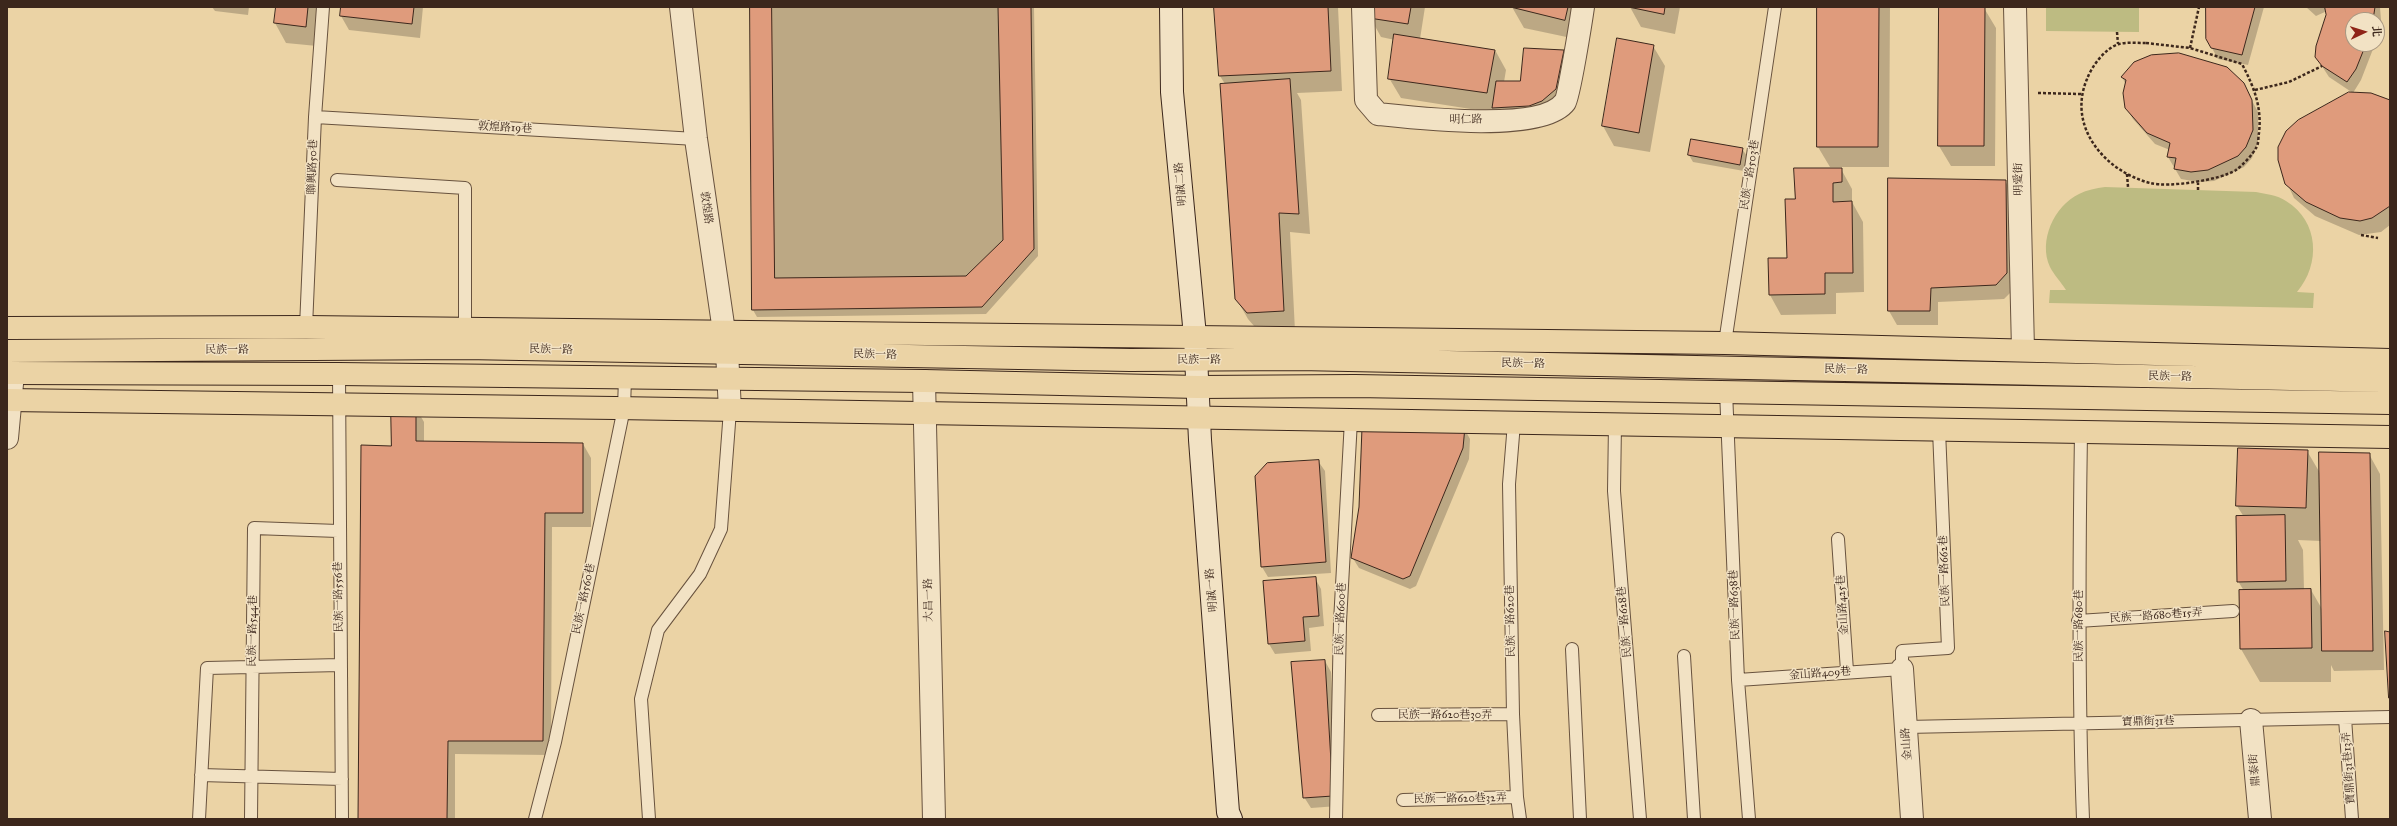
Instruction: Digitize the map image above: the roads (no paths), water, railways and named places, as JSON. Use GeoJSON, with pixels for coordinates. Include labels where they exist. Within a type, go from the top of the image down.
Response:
{"type":"FeatureCollection","features":[{"type":"Feature","properties":{"kind":"main road","name":"民族一路"},"geometry":{"type":"LineString","coordinates":[[7,328],[306,327],[465,339]]}},
{"type":"Feature","properties":{"kind":"main road","name":"民族一路"},"geometry":{"type":"LineString","coordinates":[[7,351],[465,339],[725,342],[1195,336],[1725,343],[2390,360]]}},
{"type":"Feature","properties":{"kind":"main road"},"geometry":{"type":"LineString","coordinates":[[1497,363],[1498,340]]}},
{"type":"Feature","properties":{"kind":"main road","name":"民族一路"},"geometry":{"type":"LineString","coordinates":[[725,342],[1196,361],[1299,359],[2390,381]]}},
{"type":"Feature","properties":{"kind":"main road","name":"民族一路"},"geometry":{"type":"LineString","coordinates":[[10,373],[338,374],[728,380],[924,381],[1198,387],[1491,388],[2390,403]]}},
{"type":"Feature","properties":{"kind":"main road"},"geometry":{"type":"LineString","coordinates":[[1491,388],[1491,422]]}},
{"type":"Feature","properties":{"kind":"main road"},"geometry":{"type":"LineString","coordinates":[[9,400],[337,403],[2390,437]]}},
{"type":"Feature","properties":{"kind":"street","name":"敦煌路"},"geometry":{"type":"LineString","coordinates":[[681,7],[696,139],[725,342],[730,410]]}},
{"type":"Feature","properties":{"kind":"street","name":"明誠二路"},"geometry":{"type":"LineString","coordinates":[[1171,7],[1172,92],[1195,336],[1196,361]]}},
{"type":"Feature","properties":{"kind":"street","name":"明仁路"},"geometry":{"type":"LineString","coordinates":[[1363,7],[1366,100],[1378,114],[1458,122],[1531,118],[1551,114],[1565,102],[1583,7]]}},
{"type":"Feature","properties":{"kind":"street","name":"明愛街"},"geometry":{"type":"LineString","coordinates":[[2015,7],[2023,350]]}},
{"type":"Feature","properties":{"kind":"street","name":"明誠一路"},"geometry":{"type":"LineString","coordinates":[[1196,361],[1228,812],[1231,819]]}},
{"type":"Feature","properties":{"kind":"street"},"geometry":{"type":"LineString","coordinates":[[7,438],[10,373]]}},
{"type":"Feature","properties":{"kind":"street","name":"大昌一路"},"geometry":{"type":"LineString","coordinates":[[924,381],[934,819]]}},
{"type":"Feature","properties":{"kind":"street","name":"金山路"},"geometry":{"type":"LineString","coordinates":[[1902,668],[1912,819]]}},
{"type":"Feature","properties":{"kind":"street","name":"鼎泰街"},"geometry":{"type":"LineString","coordinates":[[2251,720],[2260,819]]}},
{"type":"Feature","properties":{"kind":"lane","name":"聯興路50巷"},"geometry":{"type":"LineString","coordinates":[[306,327],[315,117],[323,7]]}},
{"type":"Feature","properties":{"kind":"lane","name":"民族一路503巷"},"geometry":{"type":"LineString","coordinates":[[1725,343],[1775,7]]}},
{"type":"Feature","properties":{"kind":"lane","name":"敦煌路19巷"},"geometry":{"type":"LineString","coordinates":[[315,117],[696,139]]}},
{"type":"Feature","properties":{"kind":"lane"},"geometry":{"type":"LineString","coordinates":[[337,180],[465,188],[465,339]]}},
{"type":"Feature","properties":{"kind":"lane","name":"民族一路556巷"},"geometry":{"type":"LineString","coordinates":[[338,374],[338,530],[342,819]]}},
{"type":"Feature","properties":{"kind":"lane","name":"民族一路560巷"},"geometry":{"type":"LineString","coordinates":[[535,819],[555,742],[624,408],[625,378]]}},
{"type":"Feature","properties":{"kind":"lane","name":"民族一路638巷"},"geometry":{"type":"LineString","coordinates":[[1726,391],[1738,680],[1750,819]]}},
{"type":"Feature","properties":{"kind":"lane"},"geometry":{"type":"LineString","coordinates":[[649,819],[641,699],[658,630],[700,574],[721,529],[730,410]]}},
{"type":"Feature","properties":{"kind":"lane","name":"民族一路600巷"},"geometry":{"type":"LineString","coordinates":[[1336,819],[1340,622],[1351,420]]}},
{"type":"Feature","properties":{"kind":"lane","name":"民族一路620巷"},"geometry":{"type":"LineString","coordinates":[[1514,423],[1508,484],[1513,714],[1517,798],[1520,819]]}},
{"type":"Feature","properties":{"kind":"lane","name":"民族一路628巷"},"geometry":{"type":"LineString","coordinates":[[1615,424],[1614,491],[1640,819]]}},
{"type":"Feature","properties":{"kind":"lane","name":"民族一路662巷"},"geometry":{"type":"LineString","coordinates":[[1902,668],[1902,651],[1948,648],[1939,430]]}},
{"type":"Feature","properties":{"kind":"lane","name":"民族一路680巷"},"geometry":{"type":"LineString","coordinates":[[2081,432],[2078,621],[2079,724],[2083,819]]}},
{"type":"Feature","properties":{"kind":"lane","name":"民族一路544巷"},"geometry":{"type":"LineString","coordinates":[[251,819],[254,528],[338,530]]}},
{"type":"Feature","properties":{"kind":"lane","name":"金山路425巷"},"geometry":{"type":"LineString","coordinates":[[1838,539],[1847,671]]}},
{"type":"Feature","properties":{"kind":"lane","name":"民族一路680巷15弄"},"geometry":{"type":"LineString","coordinates":[[2078,621],[2233,610]]}},
{"type":"Feature","properties":{"kind":"lane"},"geometry":{"type":"LineString","coordinates":[[1572,649],[1580,819]]}},
{"type":"Feature","properties":{"kind":"lane"},"geometry":{"type":"LineString","coordinates":[[1684,656],[1694,819]]}},
{"type":"Feature","properties":{"kind":"lane"},"geometry":{"type":"LineString","coordinates":[[199,819],[207,668],[340,665]]}},
{"type":"Feature","properties":{"kind":"lane","name":"金山路409巷"},"geometry":{"type":"LineString","coordinates":[[1738,680],[1902,668]]}},
{"type":"Feature","properties":{"kind":"lane","name":"民族一路620巷30弄"},"geometry":{"type":"LineString","coordinates":[[1378,715],[1513,714]]}},
{"type":"Feature","properties":{"kind":"lane","name":"寶鼎街31巷"},"geometry":{"type":"LineString","coordinates":[[1906,727],[2390,717]]}},
{"type":"Feature","properties":{"kind":"lane","name":"寶鼎街31巷13弄"},"geometry":{"type":"LineString","coordinates":[[2345,718],[2352,819]]}},
{"type":"Feature","properties":{"kind":"lane"},"geometry":{"type":"LineString","coordinates":[[201,774],[251,778],[342,779]]}},
{"type":"Feature","properties":{"kind":"lane","name":"民族一路620巷32弄"},"geometry":{"type":"LineString","coordinates":[[1403,800],[1517,798]]}}]}
